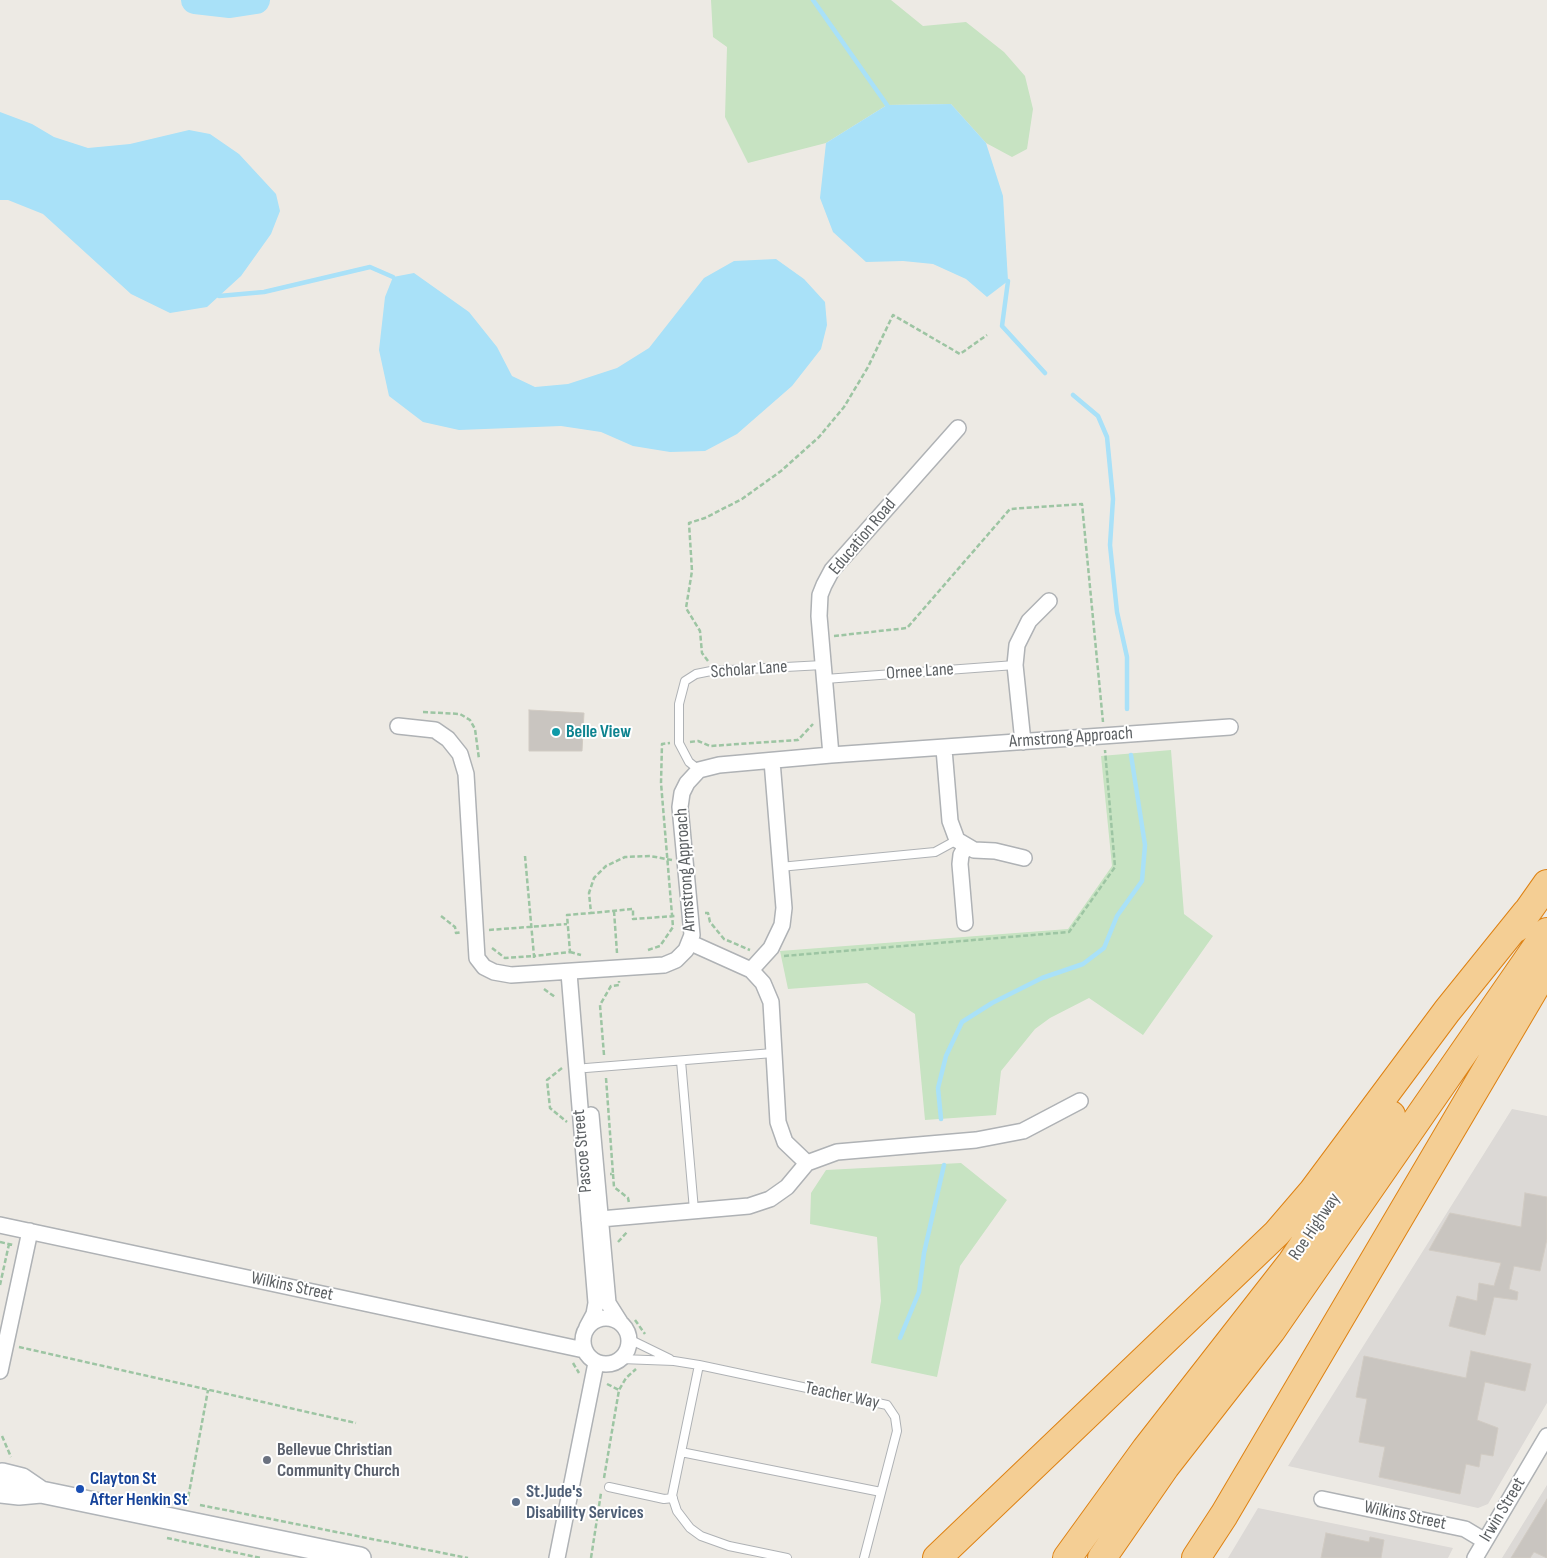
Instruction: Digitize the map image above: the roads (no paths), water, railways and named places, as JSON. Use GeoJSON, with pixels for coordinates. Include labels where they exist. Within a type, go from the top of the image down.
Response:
{"type":"FeatureCollection","features":[{"type":"Feature","properties":{"kind":"highway","name":"Roe Highway"},"geometry":{"type":"LineString","coordinates":[[1066,1558],[1146,1449],[1292,1262],[1547,884]]}},
{"type":"Feature","properties":{"kind":"highway"},"geometry":{"type":"LineString","coordinates":[[937,1558],[1277,1233],[1313,1191],[1447,1011],[1526,913]]}},
{"type":"Feature","properties":{"kind":"highway","name":"Roe Highway"},"geometry":{"type":"LineString","coordinates":[[1102,1558],[1165,1467],[1271,1331],[1547,932]]}},
{"type":"Feature","properties":{"kind":"highway"},"geometry":{"type":"LineString","coordinates":[[1196,1558],[1239,1489],[1547,967]]}},
{"type":"Feature","properties":{"kind":"main road"},"geometry":{"type":"LineString","coordinates":[[4,1476],[22,1479],[33,1484],[41,1492],[185,1512],[360,1558]]}},
{"type":"Feature","properties":{"kind":"street","name":"Education Road"},"geometry":{"type":"LineString","coordinates":[[831,755],[821,637],[820,595],[832,570],[958,428]]}},
{"type":"Feature","properties":{"kind":"street"},"geometry":{"type":"LineString","coordinates":[[1023,742],[1016,664],[1017,645],[1029,622],[1049,601]]}},
{"type":"Feature","properties":{"kind":"street","name":"Armstrong Approach"},"geometry":{"type":"LineString","coordinates":[[398,726],[435,730],[448,738],[460,754],[466,774],[478,958],[484,967],[494,972],[511,975],[664,965],[676,960],[691,943],[680,807],[682,793],[687,783],[699,770],[720,765],[831,755],[944,749],[1230,727]]}},
{"type":"Feature","properties":{"kind":"street"},"geometry":{"type":"LineString","coordinates":[[944,749],[950,821],[961,843],[960,864],[965,923]]}},
{"type":"Feature","properties":{"kind":"street"},"geometry":{"type":"LineString","coordinates":[[751,970],[764,955],[782,926],[784,908],[772,760]]}},
{"type":"Feature","properties":{"kind":"street"},"geometry":{"type":"LineString","coordinates":[[961,843],[1024,858]]}},
{"type":"Feature","properties":{"kind":"street"},"geometry":{"type":"LineString","coordinates":[[691,943],[751,970],[763,983],[770,1002],[778,1122],[785,1142],[807,1163]]}},
{"type":"Feature","properties":{"kind":"street","name":"Pascoe Street"},"geometry":{"type":"LineString","coordinates":[[573,972],[586,1068],[595,1219],[596,1303],[594,1314],[587,1327]]}},
{"type":"Feature","properties":{"kind":"street","name":"Pascoe Street"},"geometry":{"type":"LineString","coordinates":[[573,972],[595,1219],[608,1303],[626,1320]]}},
{"type":"Feature","properties":{"kind":"street"},"geometry":{"type":"LineString","coordinates":[[595,1219],[749,1206],[770,1199],[787,1187],[807,1163],[837,1152],[976,1140],[1023,1131],[1080,1101]]}},
{"type":"Feature","properties":{"kind":"street","name":"Wilkins Street"},"geometry":{"type":"LineString","coordinates":[[0,1225],[584,1350]]}},
{"type":"Feature","properties":{"kind":"street"},"geometry":{"type":"LineString","coordinates":[[0,1371],[30,1231]]}},
{"type":"Feature","properties":{"kind":"street"},"geometry":{"type":"LineString","coordinates":[[600,1318],[626,1320],[629,1339],[628,1348],[621,1359],[600,1364],[584,1350],[582,1342],[587,1327],[600,1318]]}},
{"type":"Feature","properties":{"kind":"street"},"geometry":{"type":"LineString","coordinates":[[557,1558],[600,1364]]}},
{"type":"Feature","properties":{"kind":"street"},"geometry":{"type":"LineString","coordinates":[[564,1558],[600,1364]]}},
{"type":"Feature","properties":{"kind":"street","name":"Irwin Street"},"geometry":{"type":"LineString","coordinates":[[1475,1558],[1547,1436]]}},
{"type":"Feature","properties":{"kind":"street","name":"Wilkins Street"},"geometry":{"type":"LineString","coordinates":[[1322,1499],[1466,1528],[1485,1541]]}},
{"type":"Feature","properties":{"kind":"lane","name":"Ornee Lane"},"geometry":{"type":"LineString","coordinates":[[824,672],[1016,664]]}},
{"type":"Feature","properties":{"kind":"lane","name":"Scholar Lane"},"geometry":{"type":"LineString","coordinates":[[699,770],[689,762],[679,742],[681,692],[686,681],[696,674],[711,671],[824,672]]}},
{"type":"Feature","properties":{"kind":"lane"},"geometry":{"type":"LineString","coordinates":[[780,867],[935,852],[961,843]]}},
{"type":"Feature","properties":{"kind":"lane"},"geometry":{"type":"LineString","coordinates":[[586,1068],[774,1053]]}},
{"type":"Feature","properties":{"kind":"lane"},"geometry":{"type":"LineString","coordinates":[[681,1061],[694,1210]]}},
{"type":"Feature","properties":{"kind":"lane"},"geometry":{"type":"LineString","coordinates":[[629,1339],[674,1361]]}},
{"type":"Feature","properties":{"kind":"lane","name":"Teacher Way"},"geometry":{"type":"LineString","coordinates":[[621,1359],[674,1361],[887,1405],[895,1418],[897,1431],[864,1558]]}},
{"type":"Feature","properties":{"kind":"lane"},"geometry":{"type":"LineString","coordinates":[[699,1366],[673,1498],[682,1519],[701,1536],[729,1546],[787,1558]]}},
{"type":"Feature","properties":{"kind":"lane"},"geometry":{"type":"LineString","coordinates":[[681,1452],[881,1492]]}},
{"type":"Feature","properties":{"kind":"lane"},"geometry":{"type":"LineString","coordinates":[[609,1487],[664,1499],[673,1498]]}},
{"type":"Feature","properties":{"kind":"water"},"geometry":{"type":"Polygon","coordinates":[[[951,104],[986,143],[1003,196],[1008,281],[987,297],[966,279],[933,264],[903,261],[866,262],[833,232],[820,198],[826,143],[887,105],[951,104]]]}},
{"type":"Feature","properties":{"kind":"water"},"geometry":{"type":"Polygon","coordinates":[[[0,112],[32,124],[54,137],[88,148],[130,144],[189,130],[210,134],[239,154],[276,194],[280,211],[271,234],[241,276],[207,307],[170,313],[131,294],[43,214],[8,200],[0,200],[0,112]]]}},
{"type":"Feature","properties":{"kind":"water"},"geometry":{"type":"Polygon","coordinates":[[[776,259],[804,279],[825,302],[827,325],[821,349],[792,386],[737,434],[705,451],[670,452],[633,446],[601,432],[561,426],[459,430],[423,422],[389,396],[379,350],[385,297],[393,277],[414,273],[469,312],[497,347],[512,376],[535,387],[568,384],[617,368],[649,348],[704,278],[734,261],[776,259]]]}},
{"type":"Feature","properties":{"kind":"waterway"},"geometry":{"type":"LineString","coordinates":[[195,0],[230,4],[256,0]]}},
{"type":"Feature","properties":{"kind":"waterway"},"geometry":{"type":"LineString","coordinates":[[813,0],[887,105]]}},
{"type":"Feature","properties":{"kind":"waterway"},"geometry":{"type":"LineString","coordinates":[[219,296],[264,292],[370,267],[393,277]]}},
{"type":"Feature","properties":{"kind":"waterway"},"geometry":{"type":"LineString","coordinates":[[1008,281],[1002,326],[1045,373]]}},
{"type":"Feature","properties":{"kind":"waterway"},"geometry":{"type":"LineString","coordinates":[[1073,395],[1098,416],[1107,437],[1113,499],[1110,545],[1117,612],[1127,657],[1127,709]]}},
{"type":"Feature","properties":{"kind":"waterway"},"geometry":{"type":"LineString","coordinates":[[941,1119],[938,1088],[946,1056],[962,1022],[992,1003],[1042,978],[1083,964],[1104,948],[1117,916],[1142,881],[1145,845],[1131,755]]}},
{"type":"Feature","properties":{"kind":"waterway"},"geometry":{"type":"LineString","coordinates":[[900,1338],[919,1292],[924,1253],[944,1165]]}},
{"type":"Feature","properties":{"kind":"place","name":"Belle View"},"geometry":{"type":"Point","coordinates":[556,732]}},
{"type":"Feature","properties":{"kind":"place","name":"Bellevue Christian Community Church"},"geometry":{"type":"Point","coordinates":[267,1460]}},
{"type":"Feature","properties":{"kind":"place","name":"Clayton St After Henkin St"},"geometry":{"type":"Point","coordinates":[80,1489]}},
{"type":"Feature","properties":{"kind":"place","name":"St.Jude's Disability Services"},"geometry":{"type":"Point","coordinates":[516,1502]}}]}
